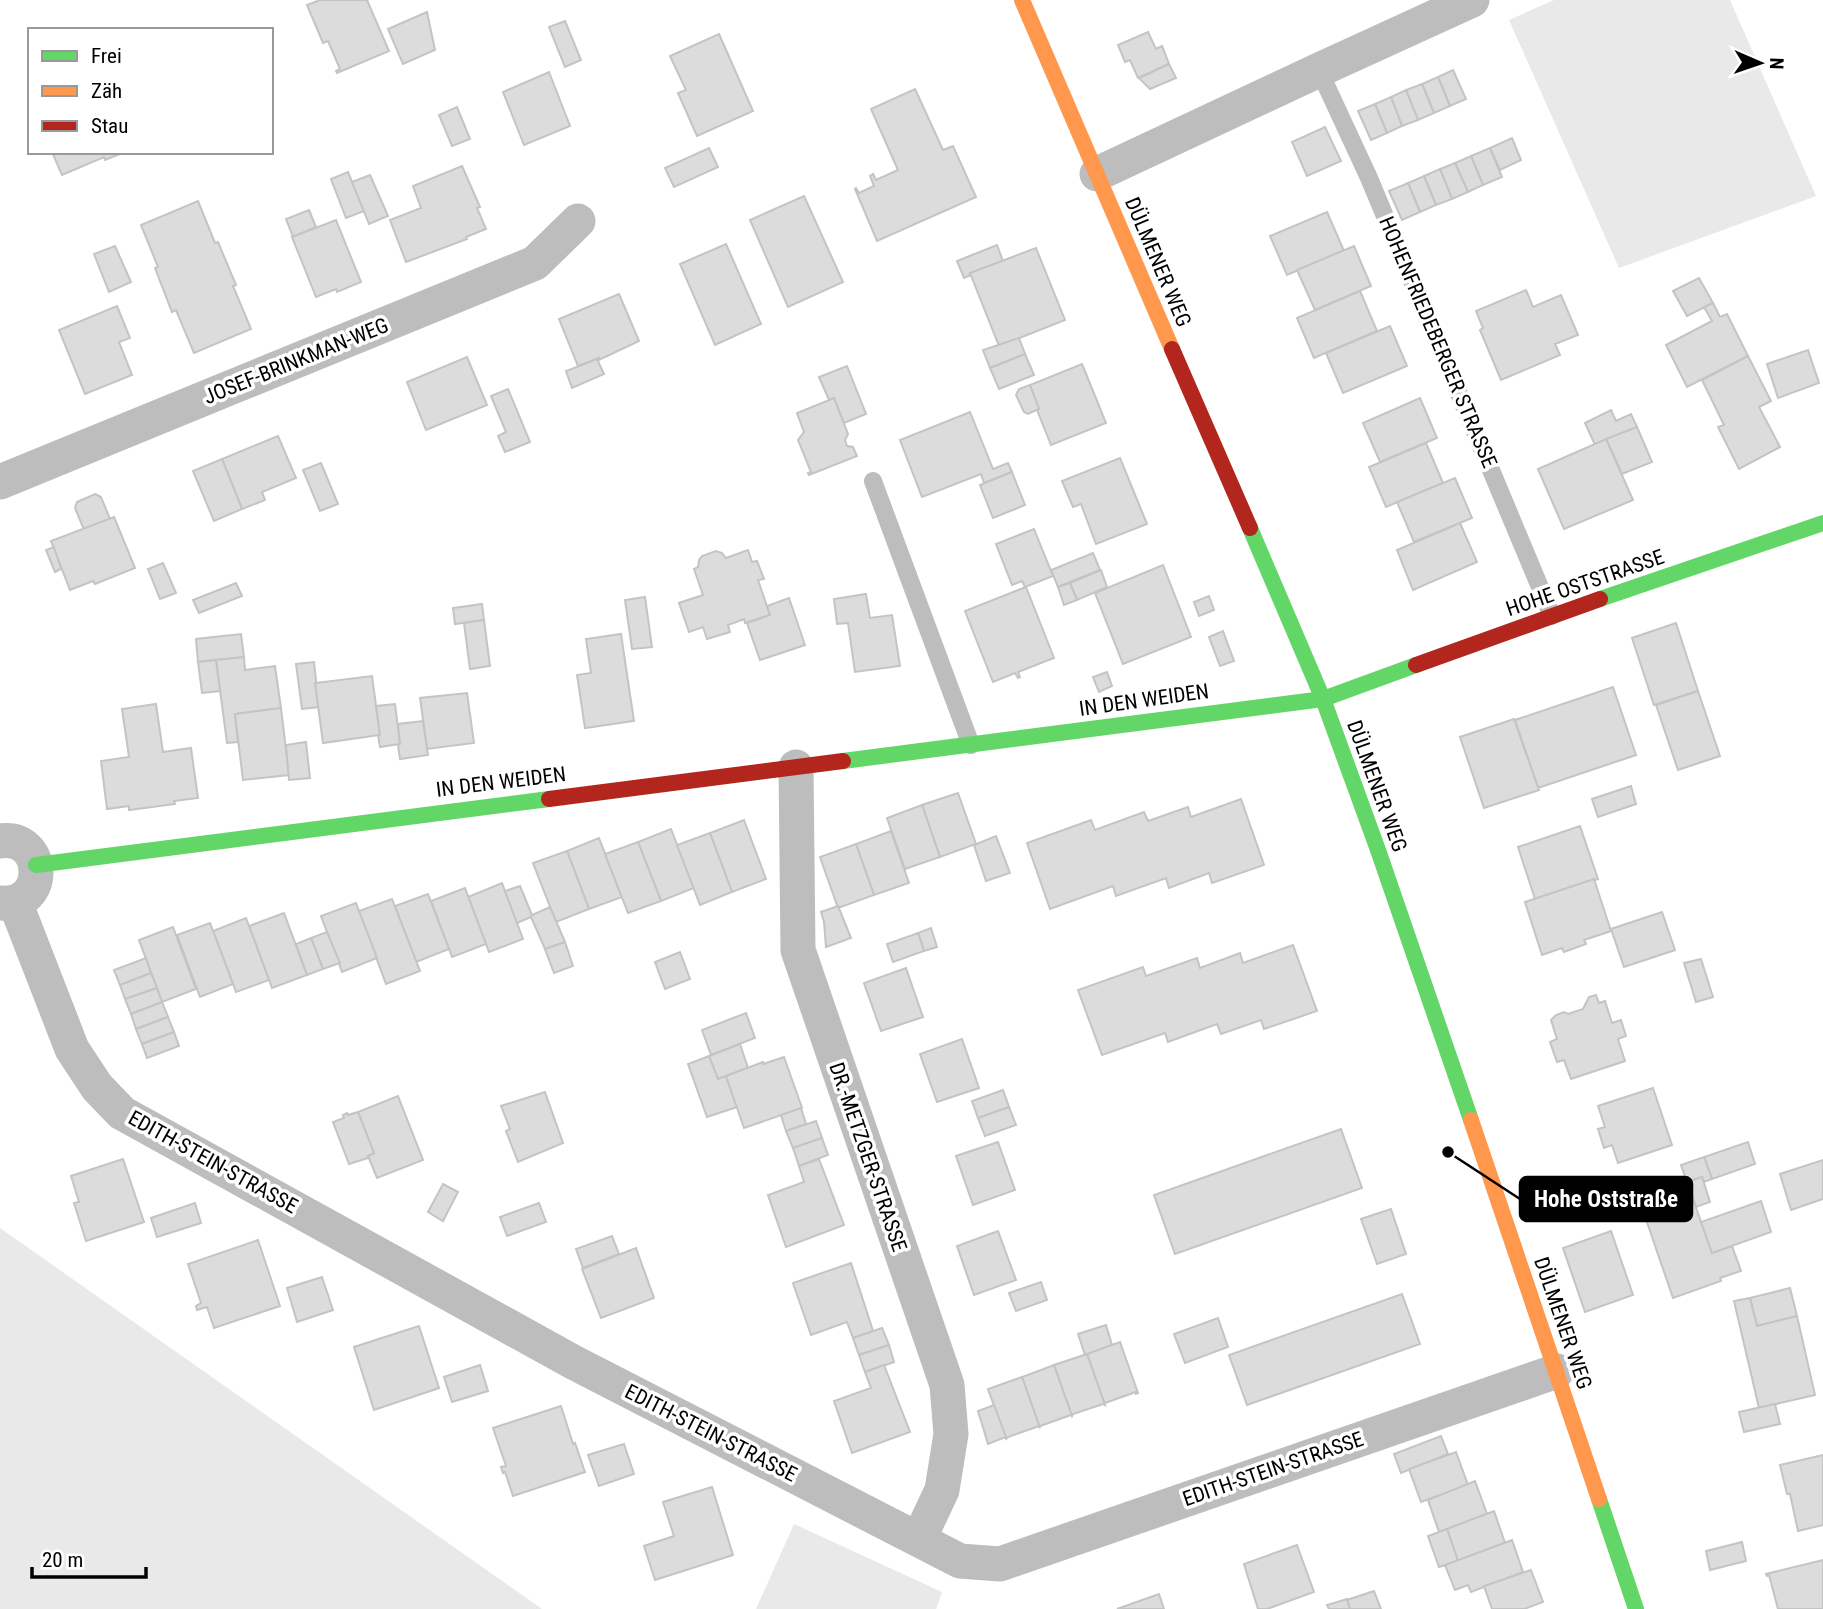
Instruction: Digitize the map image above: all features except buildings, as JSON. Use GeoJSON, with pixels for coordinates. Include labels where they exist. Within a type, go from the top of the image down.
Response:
{"type":"FeatureCollection","features":[{"type":"Feature","properties":{"kind":"street","name":"DÜLMENER WEG"},"geometry":{"type":"LineString","coordinates":[[1022,0],[1323,699],[1378,850],[1636,1609]]}},
{"type":"Feature","properties":{"kind":"street"},"geometry":{"type":"LineString","coordinates":[[1097,174],[1472,0]]}},
{"type":"Feature","properties":{"kind":"street","name":"JOSEF-BRINKMAN-WEG"},"geometry":{"type":"LineString","coordinates":[[0,482],[535,263],[578,221]]}},
{"type":"Feature","properties":{"kind":"street","name":"HOHE OSTSTRASSE"},"geometry":{"type":"LineString","coordinates":[[1323,699],[1552,616],[1823,523]]}},
{"type":"Feature","properties":{"kind":"street","name":"IN DEN WEIDEN"},"geometry":{"type":"LineString","coordinates":[[36,865],[1323,699]]}},
{"type":"Feature","properties":{"kind":"street","name":"DR.-METZGER-STRASSE"},"geometry":{"type":"LineString","coordinates":[[796,767],[798,950],[947,1385],[951,1434],[942,1490],[919,1539]]}},
{"type":"Feature","properties":{"kind":"street"},"geometry":{"type":"LineString","coordinates":[[0,841],[16,842],[25,847],[36,865],[35,883],[30,891],[23,898],[7,902]]}},
{"type":"Feature","properties":{"kind":"street","name":"EDITH-STEIN-STRASSE"},"geometry":{"type":"LineString","coordinates":[[7,902],[72,1049],[97,1087],[122,1113],[573,1362],[960,1561],[1000,1564],[1557,1371]]}},
{"type":"Feature","properties":{"kind":"lane","name":"HOHENFRIEDEBERGER STRASSE"},"geometry":{"type":"LineString","coordinates":[[1319,69],[1369,178],[1552,616]]}},
{"type":"Feature","properties":{"kind":"lane"},"geometry":{"type":"LineString","coordinates":[[873,481],[971,746]]}},
{"type":"Feature","properties":{"kind":"shaded area"},"geometry":{"type":"Polygon","coordinates":[[[1554,0],[1730,0],[1816,196],[1619,268],[1509,20],[1554,0]]]}},
{"type":"Feature","properties":{"kind":"shaded area"},"geometry":{"type":"Polygon","coordinates":[[[0,1228],[542,1609],[0,1609],[0,1228]]]}},
{"type":"Feature","properties":{"kind":"shaded area"},"geometry":{"type":"Polygon","coordinates":[[[794,1524],[942,1592],[936,1609],[756,1609],[794,1524]]]}},
{"type":"Feature","properties":{"kind":"traffic: fast"},"geometry":{"type":"LineString","coordinates":[[1600,599],[1823,523]]}},
{"type":"Feature","properties":{"kind":"traffic: fast"},"geometry":{"type":"LineString","coordinates":[[1250,528],[1323,699],[1471,1120]]}},
{"type":"Feature","properties":{"kind":"traffic: fast"},"geometry":{"type":"LineString","coordinates":[[843,761],[1323,699],[1416,665]]}},
{"type":"Feature","properties":{"kind":"traffic: fast"},"geometry":{"type":"LineString","coordinates":[[36,865],[549,799]]}},
{"type":"Feature","properties":{"kind":"traffic: fast"},"geometry":{"type":"LineString","coordinates":[[1599,1499],[1636,1609]]}},
{"type":"Feature","properties":{"kind":"traffic: slow"},"geometry":{"type":"LineString","coordinates":[[1022,0],[1172,349]]}},
{"type":"Feature","properties":{"kind":"traffic: slow"},"geometry":{"type":"LineString","coordinates":[[1471,1120],[1599,1499]]}},
{"type":"Feature","properties":{"kind":"traffic: jam"},"geometry":{"type":"LineString","coordinates":[[1172,349],[1250,528]]}},
{"type":"Feature","properties":{"kind":"traffic: jam"},"geometry":{"type":"LineString","coordinates":[[1416,665],[1600,599]]}},
{"type":"Feature","properties":{"kind":"traffic: jam"},"geometry":{"type":"LineString","coordinates":[[549,799],[843,761]]}},
{"type":"Feature","properties":{"kind":"place","name":"Hohe Oststraße"},"geometry":{"type":"Point","coordinates":[1448,1152]}}]}
